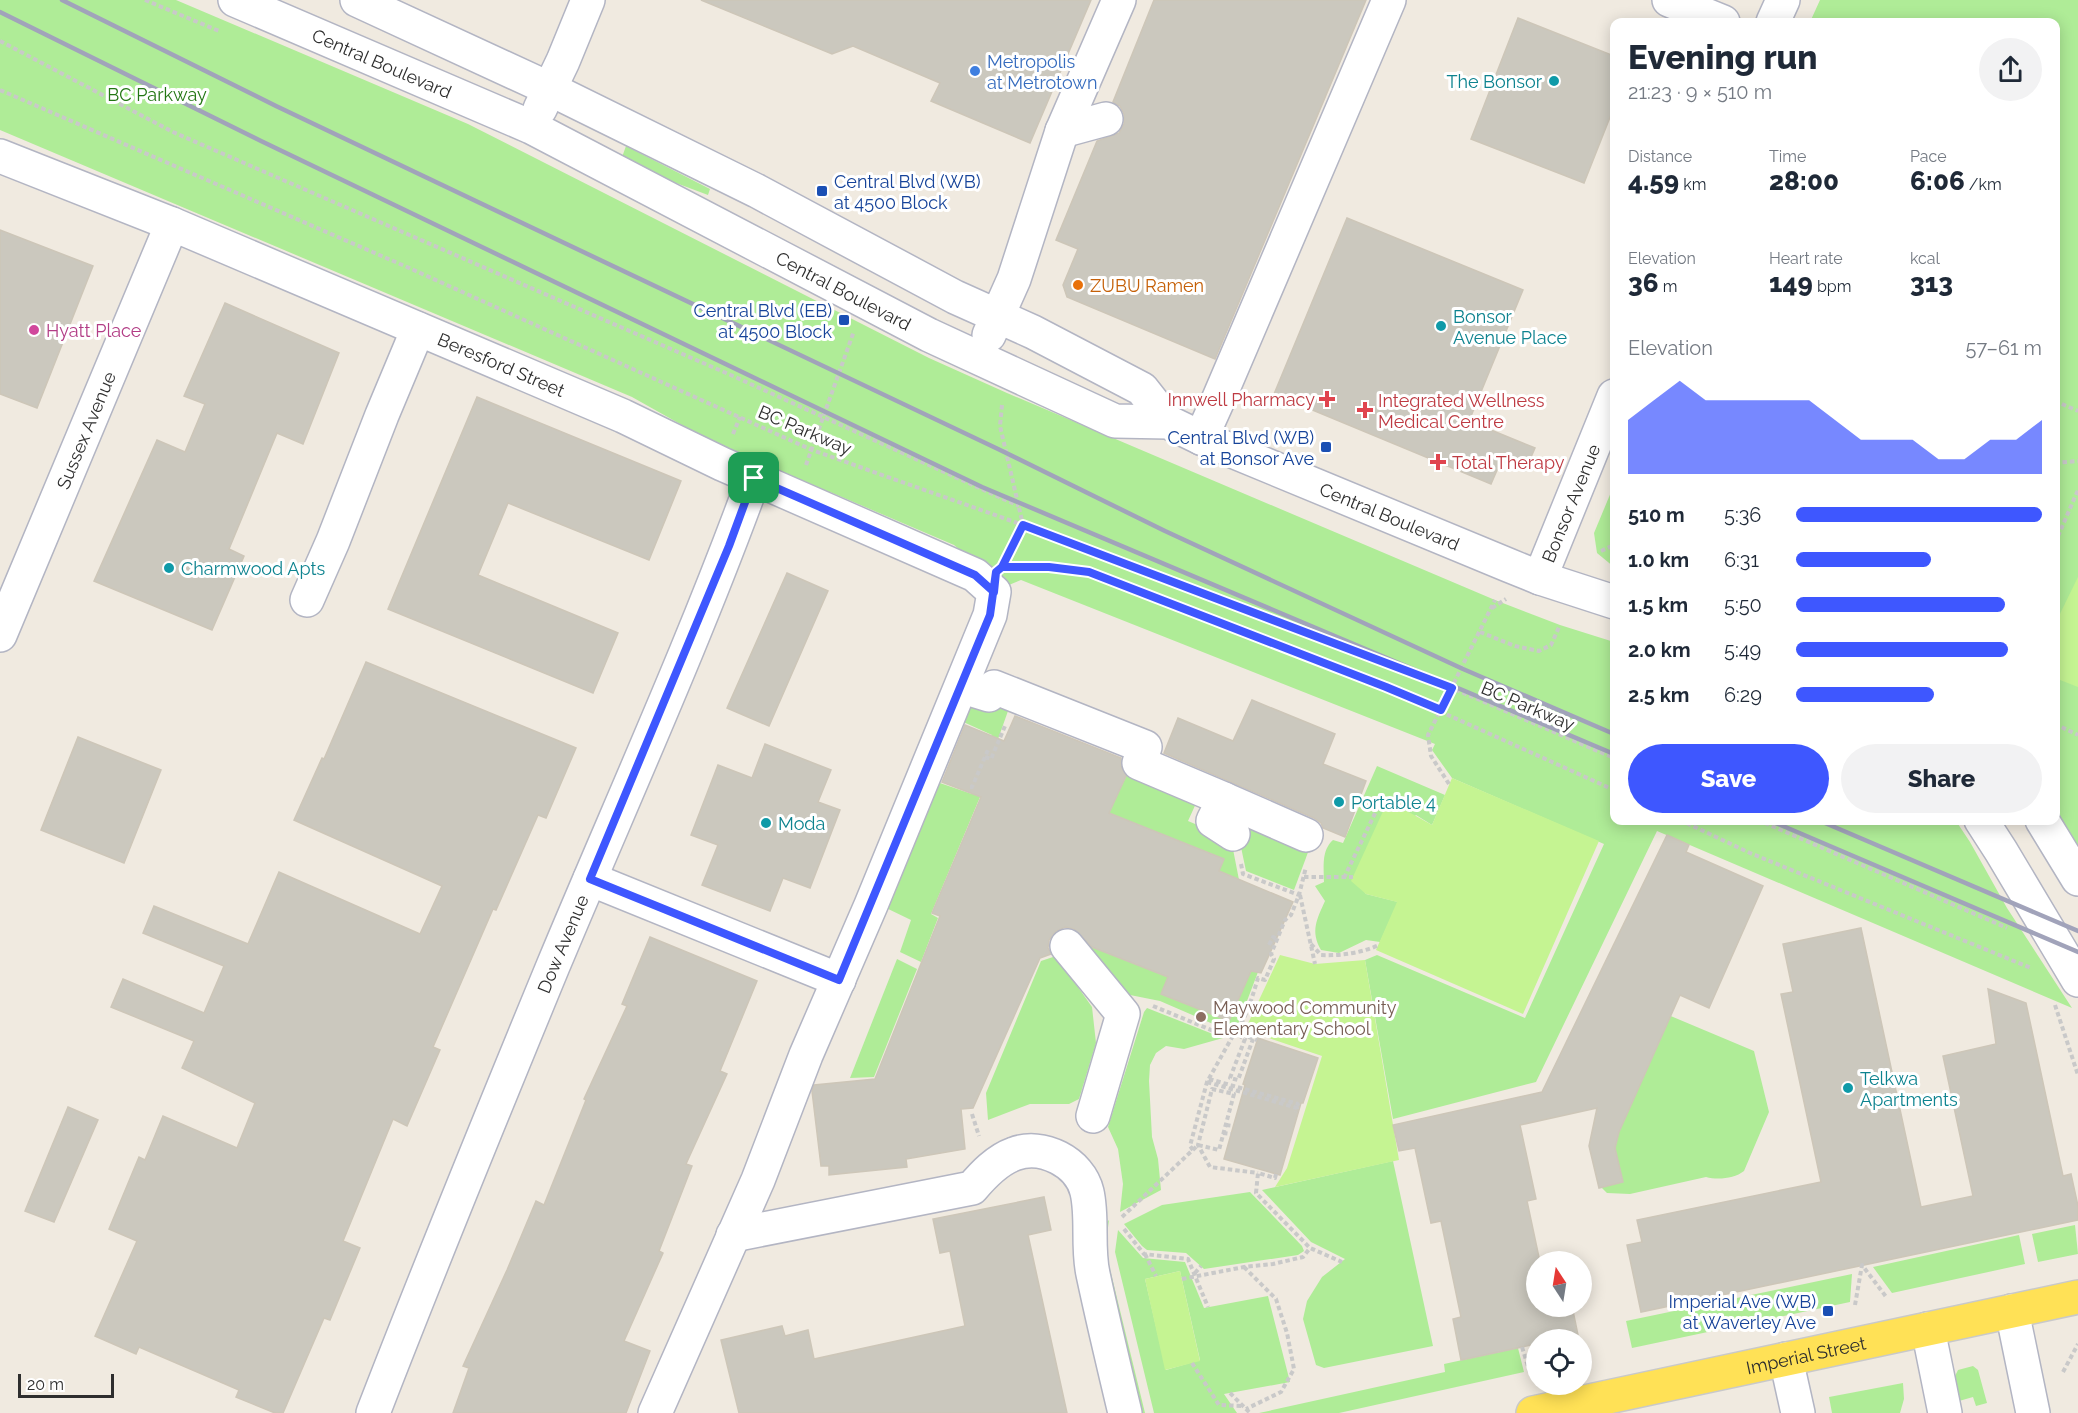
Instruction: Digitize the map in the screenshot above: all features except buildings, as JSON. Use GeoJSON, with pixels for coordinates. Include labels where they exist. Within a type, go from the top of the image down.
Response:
{"type":"FeatureCollection","features":[{"type":"Feature","properties":{"kind":"main road","name":"Imperial Street"},"geometry":{"type":"LineString","coordinates":[[1533,1413],[2078,1297]]}},
{"type":"Feature","properties":{"kind":"street","name":"Central Boulevard"},"geometry":{"type":"LineString","coordinates":[[235,0],[531,127],[929,335],[1115,421],[1168,422],[1201,438],[1540,578],[1610,601]]}},
{"type":"Feature","properties":{"kind":"street","name":"Central Boulevard"},"geometry":{"type":"LineString","coordinates":[[357,0],[550,89],[757,191],[956,297],[1142,389],[1168,422]]}},
{"type":"Feature","properties":{"kind":"street"},"geometry":{"type":"LineString","coordinates":[[531,127],[588,0]]}},
{"type":"Feature","properties":{"kind":"street"},"geometry":{"type":"LineString","coordinates":[[979,359],[1014,279],[1062,131],[1119,0]]}},
{"type":"Feature","properties":{"kind":"street"},"geometry":{"type":"LineString","coordinates":[[1201,438],[1389,0]]}},
{"type":"Feature","properties":{"kind":"street"},"geometry":{"type":"LineString","coordinates":[[1669,0],[1713,18]]}},
{"type":"Feature","properties":{"kind":"street"},"geometry":{"type":"LineString","coordinates":[[1775,18],[1783,0]]}},
{"type":"Feature","properties":{"kind":"street"},"geometry":{"type":"LineString","coordinates":[[1062,131],[1106,119]]}},
{"type":"Feature","properties":{"kind":"street","name":"Beresford Street"},"geometry":{"type":"LineString","coordinates":[[0,156],[172,225],[623,416],[754,478],[975,575],[998,579]]}},
{"type":"Feature","properties":{"kind":"street","name":"Sussex Avenue"},"geometry":{"type":"LineString","coordinates":[[4,615],[172,225]]}},
{"type":"Feature","properties":{"kind":"street"},"geometry":{"type":"LineString","coordinates":[[308,600],[381,415],[418,329]]}},
{"type":"Feature","properties":{"kind":"street","name":"Bonsor Avenue"},"geometry":{"type":"LineString","coordinates":[[1540,578],[1610,406]]}},
{"type":"Feature","properties":{"kind":"street","name":"Dow Avenue"},"geometry":{"type":"LineString","coordinates":[[373,1413],[473,1163],[729,546],[754,478]]}},
{"type":"Feature","properties":{"kind":"street"},"geometry":{"type":"LineString","coordinates":[[655,1413],[758,1180],[806,1055],[990,615],[998,579]]}},
{"type":"Feature","properties":{"kind":"street"},"geometry":{"type":"LineString","coordinates":[[976,691],[989,695],[994,687],[1014,703],[1145,747],[1139,763],[1306,835]]}},
{"type":"Feature","properties":{"kind":"street"},"geometry":{"type":"LineString","coordinates":[[1224,799],[1213,821],[1233,834]]}},
{"type":"Feature","properties":{"kind":"street"},"geometry":{"type":"LineString","coordinates":[[1984,825],[2078,980]]}},
{"type":"Feature","properties":{"kind":"street"},"geometry":{"type":"LineString","coordinates":[[2045,825],[2078,879]]}},
{"type":"Feature","properties":{"kind":"street"},"geometry":{"type":"LineString","coordinates":[[590,879],[839,980]]}},
{"type":"Feature","properties":{"kind":"street"},"geometry":{"type":"LineString","coordinates":[[1067,946],[1123,1014],[1093,1116]]}},
{"type":"Feature","properties":{"kind":"street"},"geometry":{"type":"LineString","coordinates":[[733,1235],[972,1188],[987,1171],[1014,1153],[1035,1151],[1055,1156],[1075,1168],[1087,1191],[1092,1271],[1125,1413]]}},
{"type":"Feature","properties":{"kind":"street"},"geometry":{"type":"LineString","coordinates":[[2012,1311],[2034,1413]]}},
{"type":"Feature","properties":{"kind":"street"},"geometry":{"type":"LineString","coordinates":[[1928,1329],[1945,1413]]}},
{"type":"Feature","properties":{"kind":"street"},"geometry":{"type":"LineString","coordinates":[[1786,1359],[1798,1413]]}},
{"type":"Feature","properties":{"kind":"path"},"geometry":{"type":"LineString","coordinates":[[145,0],[222,32]]}},
{"type":"Feature","properties":{"kind":"path"},"geometry":{"type":"LineString","coordinates":[[0,41],[173,132],[824,417],[1019,506]]}},
{"type":"Feature","properties":{"kind":"path","name":"BC Parkway"},"geometry":{"type":"LineString","coordinates":[[0,90],[407,267],[812,450],[1023,525],[1452,688],[1610,756]]}},
{"type":"Feature","properties":{"kind":"path"},"geometry":{"type":"LineString","coordinates":[[805,469],[856,327]]}},
{"type":"Feature","properties":{"kind":"path"},"geometry":{"type":"LineString","coordinates":[[998,579],[1023,525],[1000,426],[1003,398]]}},
{"type":"Feature","properties":{"kind":"path"},"geometry":{"type":"LineString","coordinates":[[2060,403],[2078,411]]}},
{"type":"Feature","properties":{"kind":"path"},"geometry":{"type":"LineString","coordinates":[[2060,463],[2078,461]]}},
{"type":"Feature","properties":{"kind":"path"},"geometry":{"type":"LineString","coordinates":[[2060,531],[2078,490]]}},
{"type":"Feature","properties":{"kind":"path"},"geometry":{"type":"LineString","coordinates":[[1601,551],[1610,547]]}},
{"type":"Feature","properties":{"kind":"path"},"geometry":{"type":"LineString","coordinates":[[998,579],[1049,567],[1089,572],[1375,682],[1610,788]]}},
{"type":"Feature","properties":{"kind":"path"},"geometry":{"type":"LineString","coordinates":[[1449,784],[1431,756],[1428,735],[1495,600]]}},
{"type":"Feature","properties":{"kind":"path"},"geometry":{"type":"LineString","coordinates":[[1480,632],[1515,646],[1539,651],[1551,645],[1560,625]]}},
{"type":"Feature","properties":{"kind":"path"},"geometry":{"type":"LineString","coordinates":[[985,757],[991,759],[1014,703]]}},
{"type":"Feature","properties":{"kind":"path"},"geometry":{"type":"LineString","coordinates":[[2060,726],[2078,735]]}},
{"type":"Feature","properties":{"kind":"path"},"geometry":{"type":"LineString","coordinates":[[970,787],[988,750]]}},
{"type":"Feature","properties":{"kind":"path"},"geometry":{"type":"LineString","coordinates":[[1344,878],[1379,805],[1383,809]]}},
{"type":"Feature","properties":{"kind":"path"},"geometry":{"type":"LineString","coordinates":[[1691,825],[1750,853],[2036,970],[2031,960]]}},
{"type":"Feature","properties":{"kind":"path"},"geometry":{"type":"LineString","coordinates":[[1769,825],[2015,932]]}},
{"type":"Feature","properties":{"kind":"path"},"geometry":{"type":"LineString","coordinates":[[1233,834],[1243,874],[1299,895]]}},
{"type":"Feature","properties":{"kind":"path"},"geometry":{"type":"LineString","coordinates":[[1304,878],[1353,878]]}},
{"type":"Feature","properties":{"kind":"path"},"geometry":{"type":"LineString","coordinates":[[1193,1150],[1190,1146],[1208,1081],[1243,1021],[1258,978],[1265,980],[1274,959],[1271,954],[1277,939],[1299,895]]}},
{"type":"Feature","properties":{"kind":"path"},"geometry":{"type":"LineString","coordinates":[[1299,895],[1315,964]]}},
{"type":"Feature","properties":{"kind":"path"},"geometry":{"type":"LineString","coordinates":[[1269,945],[1272,937],[1277,939]]}},
{"type":"Feature","properties":{"kind":"path"},"geometry":{"type":"LineString","coordinates":[[1311,944],[1321,955],[1365,951],[1379,945]]}},
{"type":"Feature","properties":{"kind":"path"},"geometry":{"type":"LineString","coordinates":[[1123,1014],[1141,1003],[1221,1034],[1228,1035],[1235,1032],[1242,1034],[1255,1040],[1238,1080],[1230,1078],[1245,1039],[1241,1037],[1242,1034]]}},
{"type":"Feature","properties":{"kind":"path"},"geometry":{"type":"LineString","coordinates":[[2054,1004],[2059,1012],[2078,1075]]}},
{"type":"Feature","properties":{"kind":"path"},"geometry":{"type":"LineString","coordinates":[[1208,1081],[1291,1104],[1299,1102]]}},
{"type":"Feature","properties":{"kind":"path"},"geometry":{"type":"LineString","coordinates":[[1156,1276],[1144,1254],[1117,1221],[1198,1145],[1212,1089],[1234,1094],[1219,1150],[1198,1145]]}},
{"type":"Feature","properties":{"kind":"path"},"geometry":{"type":"LineString","coordinates":[[1291,1104],[1297,1108],[1296,1112]]}},
{"type":"Feature","properties":{"kind":"path"},"geometry":{"type":"LineString","coordinates":[[972,1114],[979,1136]]}},
{"type":"Feature","properties":{"kind":"path"},"geometry":{"type":"LineString","coordinates":[[1226,1125],[1233,1126]]}},
{"type":"Feature","properties":{"kind":"path"},"geometry":{"type":"LineString","coordinates":[[1223,1133],[1231,1134]]}},
{"type":"Feature","properties":{"kind":"path"},"geometry":{"type":"LineString","coordinates":[[1198,1145],[1210,1167],[1257,1173],[1275,1178],[1276,1174]]}},
{"type":"Feature","properties":{"kind":"path"},"geometry":{"type":"LineString","coordinates":[[1257,1173],[1256,1192],[1310,1248],[1342,1262]]}},
{"type":"Feature","properties":{"kind":"path"},"geometry":{"type":"LineString","coordinates":[[1182,1279],[1195,1274],[1274,1264],[1303,1257],[1310,1248]]}},
{"type":"Feature","properties":{"kind":"path"},"geometry":{"type":"LineString","coordinates":[[1144,1254],[1188,1259],[1208,1307]]}},
{"type":"Feature","properties":{"kind":"path"},"geometry":{"type":"LineString","coordinates":[[1855,1305],[1862,1265],[1887,1298]]}},
{"type":"Feature","properties":{"kind":"path"},"geometry":{"type":"LineString","coordinates":[[1195,1274],[1201,1266]]}},
{"type":"Feature","properties":{"kind":"path"},"geometry":{"type":"LineString","coordinates":[[1192,1363],[1220,1405],[1246,1409],[1281,1392],[1294,1369],[1287,1332],[1276,1299],[1244,1267]]}},
{"type":"Feature","properties":{"kind":"path"},"geometry":{"type":"LineString","coordinates":[[2063,1371],[2078,1344]]}},
{"type":"Feature","properties":{"kind":"path"},"geometry":{"type":"LineString","coordinates":[[1522,1347],[1526,1360]]}},
{"type":"Feature","properties":{"kind":"path"},"geometry":{"type":"LineString","coordinates":[[1230,1393],[1246,1409]]}},
{"type":"Feature","properties":{"kind":"green space","name":"BC Parkway"},"geometry":{"type":"Polygon","coordinates":[[[0,0],[176,0],[468,124],[929,358],[1007,393],[1495,600],[1560,625],[1610,641],[1610,825],[1959,825],[2007,908],[2072,1008],[1657,831],[1536,1082],[1393,1119],[1365,960],[1377,955],[1525,1018],[1604,844],[1452,778],[1432,750],[1435,744],[1021,580],[1004,587],[954,545],[830,492],[804,491],[775,477],[778,469],[705,438],[632,397],[0,130],[0,0]]]}},
{"type":"Feature","properties":{"kind":"green space"},"geometry":{"type":"Polygon","coordinates":[[[1820,0],[2078,0],[2078,847],[2060,819],[2060,18],[1812,18],[1820,0]]]}},
{"type":"Feature","properties":{"kind":"green space"},"geometry":{"type":"Polygon","coordinates":[[[626,146],[710,189],[708,195],[621,160],[626,146]]]}},
{"type":"Feature","properties":{"kind":"green space"},"geometry":{"type":"Polygon","coordinates":[[[1610,495],[1610,564],[1597,553],[1594,533],[1610,495]]]}},
{"type":"Feature","properties":{"kind":"green space"},"geometry":{"type":"Polygon","coordinates":[[[2078,577],[2078,687],[2060,680],[2060,614],[2078,577]]]}},
{"type":"Feature","properties":{"kind":"green space"},"geometry":{"type":"Polygon","coordinates":[[[968,696],[1008,711],[997,742],[991,740],[992,735],[959,720],[968,696]]]}},
{"type":"Feature","properties":{"kind":"green space"},"geometry":{"type":"Polygon","coordinates":[[[986,764],[993,766],[931,914],[938,918],[921,962],[900,952],[911,920],[882,906],[934,781],[972,794],[986,764]]]}},
{"type":"Feature","properties":{"kind":"green space"},"geometry":{"type":"Polygon","coordinates":[[[1377,766],[1445,795],[1432,825],[1416,815],[1353,877],[1366,894],[1398,902],[1380,942],[1366,940],[1339,953],[1321,950],[1315,931],[1317,919],[1325,901],[1315,886],[1324,882],[1324,860],[1329,844],[1333,840],[1343,843],[1377,766]]]}},
{"type":"Feature","properties":{"kind":"green space"},"geometry":{"type":"Polygon","coordinates":[[[1129,770],[1198,799],[1188,821],[1231,839],[1240,885],[1217,875],[1223,859],[1109,813],[1129,770]]]}},
{"type":"Feature","properties":{"kind":"green space"},"geometry":{"type":"Polygon","coordinates":[[[1452,778],[1599,841],[1523,1014],[1376,950],[1397,902],[1366,894],[1351,881],[1385,807],[1407,811],[1432,825],[1452,778]]]}},
{"type":"Feature","properties":{"kind":"green space"},"geometry":{"type":"Polygon","coordinates":[[[1245,814],[1310,847],[1294,890],[1246,871],[1237,828],[1245,814]]]}},
{"type":"Feature","properties":{"kind":"green space"},"geometry":{"type":"Polygon","coordinates":[[[1076,940],[1168,977],[1162,994],[1229,1021],[1251,970],[1258,972],[1239,1022],[1235,1027],[1227,1030],[1160,1001],[1125,994],[1076,940]]]}},
{"type":"Feature","properties":{"kind":"green space"},"geometry":{"type":"Polygon","coordinates":[[[1280,955],[1315,964],[1365,960],[1399,1160],[1275,1187],[1287,1168],[1322,1056],[1245,1030],[1280,955]]]}},
{"type":"Feature","properties":{"kind":"green space"},"geometry":{"type":"Polygon","coordinates":[[[1056,956],[1092,1007],[1096,1043],[1079,1099],[1069,1104],[1030,1104],[988,1120],[986,1093],[1041,961],[1056,956]]]}},
{"type":"Feature","properties":{"kind":"green space"},"geometry":{"type":"Polygon","coordinates":[[[897,959],[917,969],[874,1077],[850,1078],[897,959]]]}},
{"type":"Feature","properties":{"kind":"green space"},"geometry":{"type":"Polygon","coordinates":[[[1147,1008],[1223,1038],[1184,1049],[1166,1046],[1156,1053],[1150,1065],[1149,1081],[1152,1137],[1158,1159],[1161,1190],[1120,1212],[1123,1184],[1118,1149],[1108,1127],[1147,1008]]]}},
{"type":"Feature","properties":{"kind":"green space"},"geometry":{"type":"Polygon","coordinates":[[[1654,1009],[1754,1051],[1769,1112],[1744,1171],[1740,1174],[1725,1178],[1706,1177],[1630,1194],[1607,1193],[1601,1187],[1619,1132],[1667,1023],[1654,1009]]]}},
{"type":"Feature","properties":{"kind":"green space"},"geometry":{"type":"Polygon","coordinates":[[[1393,1161],[1433,1346],[1324,1368],[1316,1365],[1303,1319],[1307,1301],[1322,1277],[1345,1259],[1311,1242],[1262,1190],[1393,1161]]]}},
{"type":"Feature","properties":{"kind":"green space"},"geometry":{"type":"Polygon","coordinates":[[[1250,1192],[1302,1246],[1304,1251],[1298,1255],[1204,1269],[1186,1253],[1147,1250],[1124,1224],[1162,1205],[1250,1192]]]}},
{"type":"Feature","properties":{"kind":"green space"},"geometry":{"type":"Polygon","coordinates":[[[1109,1220],[1106,1242],[1108,1261],[1145,1413],[1137,1413],[1102,1273],[1106,1223],[1109,1220]]]}},
{"type":"Feature","properties":{"kind":"green space"},"geometry":{"type":"Polygon","coordinates":[[[2075,1225],[2078,1254],[2038,1262],[2032,1234],[2075,1225]]]}},
{"type":"Feature","properties":{"kind":"green space"},"geometry":{"type":"Polygon","coordinates":[[[1118,1230],[1143,1258],[1185,1262],[1204,1308],[1268,1296],[1290,1382],[1224,1394],[1237,1413],[1154,1413],[1115,1252],[1118,1230]],[[1180,1271],[1145,1279],[1166,1370],[1200,1360],[1180,1271]]]}},
{"type":"Feature","properties":{"kind":"green space"},"geometry":{"type":"Polygon","coordinates":[[[2019,1235],[2025,1264],[1892,1293],[1873,1267],[2019,1235]]]}},
{"type":"Feature","properties":{"kind":"green space"},"geometry":{"type":"Polygon","coordinates":[[[1180,1271],[1200,1361],[1165,1370],[1145,1279],[1180,1271]]]}},
{"type":"Feature","properties":{"kind":"green space"},"geometry":{"type":"Polygon","coordinates":[[[1852,1274],[1850,1302],[1632,1348],[1626,1321],[1852,1274]]]}},
{"type":"Feature","properties":{"kind":"green space"},"geometry":{"type":"Polygon","coordinates":[[[1518,1348],[1524,1372],[1339,1413],[1259,1413],[1445,1372],[1444,1364],[1518,1348]]]}},
{"type":"Feature","properties":{"kind":"green space"},"geometry":{"type":"Polygon","coordinates":[[[1973,1366],[1978,1370],[1987,1403],[1976,1406],[1973,1397],[1952,1403],[1952,1382],[1958,1370],[1973,1366]]]}},
{"type":"Feature","properties":{"kind":"green space"},"geometry":{"type":"Polygon","coordinates":[[[1903,1383],[1904,1399],[1900,1413],[1832,1413],[1829,1397],[1903,1383]]]}},
{"type":"Feature","properties":{"kind":"railway"},"geometry":{"type":"LineString","coordinates":[[62,0],[276,106],[998,449],[1165,531],[1463,669],[1610,732]]}},
{"type":"Feature","properties":{"kind":"railway"},"geometry":{"type":"LineString","coordinates":[[0,12],[261,141],[982,487],[1610,752]]}},
{"type":"Feature","properties":{"kind":"railway"},"geometry":{"type":"LineString","coordinates":[[1781,825],[2078,952]]}},
{"type":"Feature","properties":{"kind":"railway"},"geometry":{"type":"LineString","coordinates":[[1830,825],[2078,931]]}},
{"type":"Feature","properties":{"kind":"place","name":"Metropolis at Metrotown"},"geometry":{"type":"Point","coordinates":[975,71]}},
{"type":"Feature","properties":{"kind":"place","name":"The Bonsor"},"geometry":{"type":"Point","coordinates":[1554,81]}},
{"type":"Feature","properties":{"kind":"place","name":"Central Blvd (WB) at 4500 Block"},"geometry":{"type":"Point","coordinates":[822,191]}},
{"type":"Feature","properties":{"kind":"place","name":"ZUBU Ramen"},"geometry":{"type":"Point","coordinates":[1078,285]}},
{"type":"Feature","properties":{"kind":"place","name":"Central Blvd (EB) at 4500 Block"},"geometry":{"type":"Point","coordinates":[844,320]}},
{"type":"Feature","properties":{"kind":"place","name":"Bonsor Avenue Place"},"geometry":{"type":"Point","coordinates":[1441,326]}},
{"type":"Feature","properties":{"kind":"place","name":"Hyatt Place"},"geometry":{"type":"Point","coordinates":[34,330]}},
{"type":"Feature","properties":{"kind":"place","name":"Innwell Pharmacy"},"geometry":{"type":"Point","coordinates":[1327,399]}},
{"type":"Feature","properties":{"kind":"place","name":"Integrated Wellness Medical Centre"},"geometry":{"type":"Point","coordinates":[1365,410]}},
{"type":"Feature","properties":{"kind":"place","name":"Central Blvd (WB) at Bonsor Ave"},"geometry":{"type":"Point","coordinates":[1326,447]}},
{"type":"Feature","properties":{"kind":"place","name":"Total Therapy"},"geometry":{"type":"Point","coordinates":[1438,462]}},
{"type":"Feature","properties":{"kind":"place","name":"Charmwood Apts"},"geometry":{"type":"Point","coordinates":[169,568]}},
{"type":"Feature","properties":{"kind":"place","name":"Portable 4"},"geometry":{"type":"Point","coordinates":[1339,802]}},
{"type":"Feature","properties":{"kind":"place","name":"Moda"},"geometry":{"type":"Point","coordinates":[766,823]}},
{"type":"Feature","properties":{"kind":"place","name":"Maywood Community Elementary School"},"geometry":{"type":"Point","coordinates":[1201,1017]}},
{"type":"Feature","properties":{"kind":"place","name":"Telkwa Apartments"},"geometry":{"type":"Point","coordinates":[1848,1088]}},
{"type":"Feature","properties":{"kind":"place","name":"Imperial Ave (WB) at Waverley Ave"},"geometry":{"type":"Point","coordinates":[1828,1311]}},
{"type":"Feature","properties":{"kind":"route"},"geometry":{"type":"LineString","coordinates":[[754,478],[729,546],[590,879],[839,980],[990,615],[994,592],[996,572],[1002,567],[1049,567],[1089,572],[1441,710],[1452,688],[1023,525],[1002,567],[996,572],[994,592],[975,575],[754,478]]}}]}
